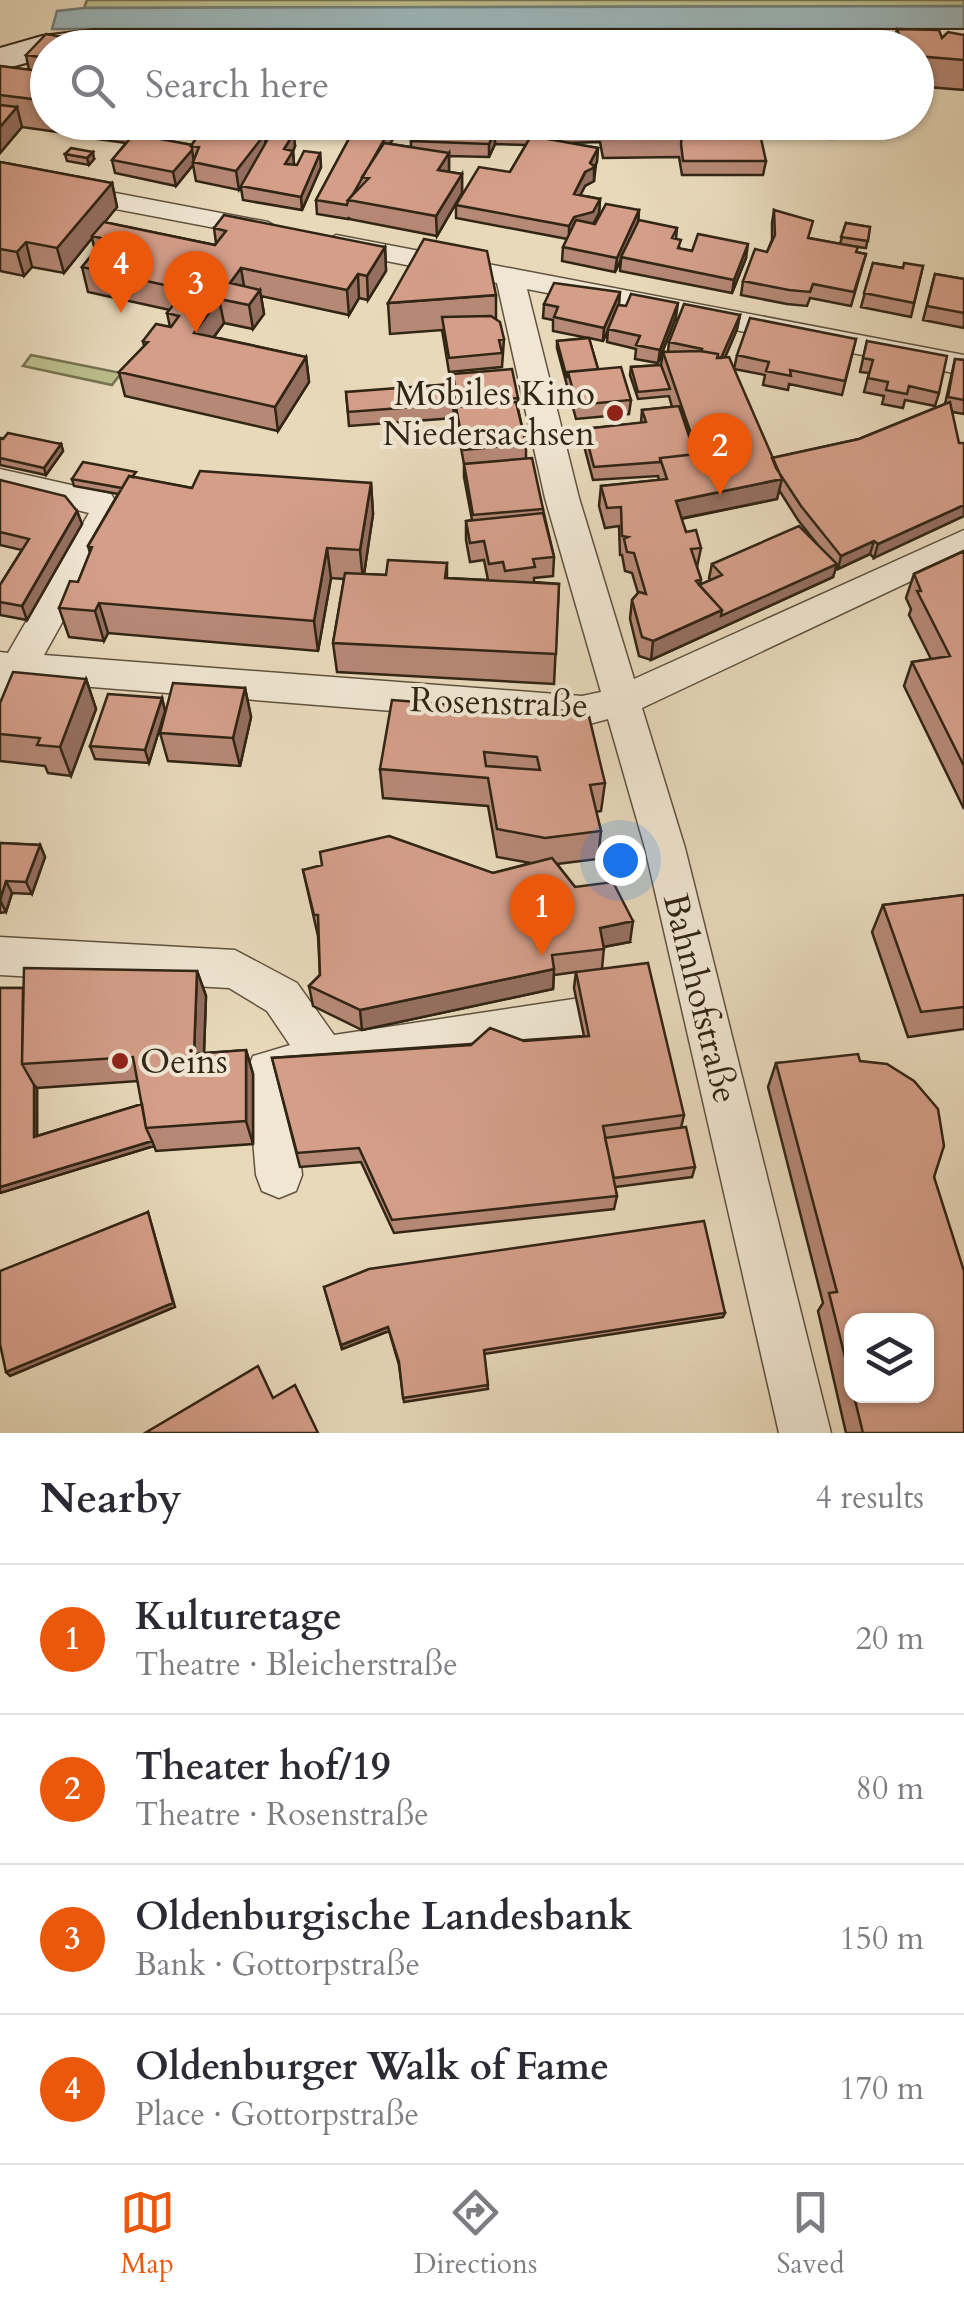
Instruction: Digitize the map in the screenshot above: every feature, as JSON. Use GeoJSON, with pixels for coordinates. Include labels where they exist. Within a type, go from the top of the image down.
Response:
{"type":"FeatureCollection","features":[{"type":"Feature","properties":{"kind":"street"},"geometry":{"type":"LineString","coordinates":[[934,41],[964,41]]}},
{"type":"Feature","properties":{"kind":"street"},"geometry":{"type":"LineString","coordinates":[[0,59],[30,49]]}},
{"type":"Feature","properties":{"kind":"street"},"geometry":{"type":"LineString","coordinates":[[0,178],[964,364]]}},
{"type":"Feature","properties":{"kind":"street","name":"Bahnhofstraße"},"geometry":{"type":"LineString","coordinates":[[510,277],[562,498],[664,848],[704,1002],[805,1433]]}},
{"type":"Feature","properties":{"kind":"street"},"geometry":{"type":"LineString","coordinates":[[0,480],[99,502],[106,513],[5,678]]}},
{"type":"Feature","properties":{"kind":"street","name":"Rosenstraße"},"geometry":{"type":"LineString","coordinates":[[5,678],[582,711],[619,702],[964,542]]}},
{"type":"Feature","properties":{"kind":"street"},"geometry":{"type":"LineString","coordinates":[[0,956],[235,969],[282,998],[324,1057]]}},
{"type":"Feature","properties":{"kind":"street"},"geometry":{"type":"LineString","coordinates":[[279,1176],[268,1071],[324,1057],[580,1018]]}},
{"type":"Feature","properties":{"kind":"green space"},"geometry":{"type":"Polygon","coordinates":[[[87,0],[964,0],[964,6],[84,8],[87,0]]]}},
{"type":"Feature","properties":{"kind":"green space"},"geometry":{"type":"Polygon","coordinates":[[[31,355],[121,373],[112,385],[23,366],[31,355]]]}},
{"type":"Feature","properties":{"kind":"water"},"geometry":{"type":"Polygon","coordinates":[[[964,6],[964,29],[52,29],[57,11],[84,8],[964,6]]]}},
{"type":"Feature","properties":{"kind":"building"},"geometry":{"type":"Polygon","coordinates":[[[897,29],[939,30],[942,38],[948,32],[964,35],[964,60],[934,58],[934,30],[897,29]]]}},
{"type":"Feature","properties":{"kind":"building"},"geometry":{"type":"Polygon","coordinates":[[[0,66],[30,70],[30,99],[0,95],[0,66]]]}},
{"type":"Feature","properties":{"kind":"building"},"geometry":{"type":"Polygon","coordinates":[[[0,105],[17,107],[0,127],[0,105]]]}},
{"type":"Feature","properties":{"kind":"building"},"geometry":{"type":"Polygon","coordinates":[[[129,140],[192,145],[173,172],[112,160],[129,140]]]}},
{"type":"Feature","properties":{"kind":"building"},"geometry":{"type":"Polygon","coordinates":[[[195,140],[260,140],[236,171],[193,162],[199,147],[191,146],[195,140]]]}},
{"type":"Feature","properties":{"kind":"building"},"geometry":{"type":"Polygon","coordinates":[[[267,140],[290,140],[284,149],[293,151],[285,164],[297,165],[304,151],[320,153],[301,197],[241,186],[267,140]]]}},
{"type":"Feature","properties":{"kind":"building"},"geometry":{"type":"Polygon","coordinates":[[[348,140],[384,140],[347,205],[316,200],[348,140]]]}},
{"type":"Feature","properties":{"kind":"building"},"geometry":{"type":"Polygon","coordinates":[[[411,140],[491,140],[489,144],[411,140]]]}},
{"type":"Feature","properties":{"kind":"building"},"geometry":{"type":"Polygon","coordinates":[[[529,140],[598,148],[590,163],[595,167],[585,172],[574,194],[600,199],[593,212],[574,217],[569,226],[456,205],[479,167],[510,172],[529,140]]]}},
{"type":"Feature","properties":{"kind":"building"},"geometry":{"type":"Polygon","coordinates":[[[681,140],[761,140],[766,161],[683,161],[681,140]]]}},
{"type":"Feature","properties":{"kind":"building"},"geometry":{"type":"Polygon","coordinates":[[[384,143],[449,153],[438,170],[462,174],[436,216],[348,200],[369,178],[362,177],[384,143]]]}},
{"type":"Feature","properties":{"kind":"building"},"geometry":{"type":"Polygon","coordinates":[[[71,148],[93,152],[87,158],[65,154],[71,148]]]}},
{"type":"Feature","properties":{"kind":"building"},"geometry":{"type":"Polygon","coordinates":[[[0,162],[112,183],[57,248],[26,242],[17,252],[0,249],[0,162]]]}},
{"type":"Feature","properties":{"kind":"building"},"geometry":{"type":"Polygon","coordinates":[[[606,204],[639,210],[617,258],[563,247],[576,220],[595,224],[606,204]]]}},
{"type":"Feature","properties":{"kind":"building"},"geometry":{"type":"Polygon","coordinates":[[[774,210],[813,221],[808,238],[858,247],[856,252],[866,254],[854,292],[813,284],[810,292],[789,290],[743,281],[755,249],[767,252],[775,235],[774,210]]]}},
{"type":"Feature","properties":{"kind":"building"},"geometry":{"type":"Polygon","coordinates":[[[224,215],[385,247],[367,276],[358,274],[347,290],[241,268],[230,283],[260,290],[249,305],[219,299],[194,333],[306,357],[275,407],[119,372],[148,342],[143,341],[156,324],[171,327],[179,316],[167,313],[177,300],[189,302],[197,292],[82,267],[105,239],[92,236],[104,222],[215,245],[226,231],[214,228],[224,215]]]}},
{"type":"Feature","properties":{"kind":"building"},"geometry":{"type":"Polygon","coordinates":[[[639,220],[677,228],[672,238],[681,240],[678,248],[692,251],[698,234],[748,244],[734,280],[621,257],[639,220]]]}},
{"type":"Feature","properties":{"kind":"building"},"geometry":{"type":"Polygon","coordinates":[[[846,223],[870,227],[868,241],[841,237],[846,223]]]}},
{"type":"Feature","properties":{"kind":"building"},"geometry":{"type":"Polygon","coordinates":[[[424,239],[487,251],[496,295],[388,303],[424,239]]]}},
{"type":"Feature","properties":{"kind":"building"},"geometry":{"type":"Polygon","coordinates":[[[873,263],[903,268],[904,263],[923,266],[914,303],[864,293],[873,263]]]}},
{"type":"Feature","properties":{"kind":"building"},"geometry":{"type":"Polygon","coordinates":[[[935,274],[964,279],[964,313],[927,306],[935,274]]]}},
{"type":"Feature","properties":{"kind":"building"},"geometry":{"type":"Polygon","coordinates":[[[554,283],[620,292],[604,328],[554,317],[558,307],[544,304],[554,283]]]}},
{"type":"Feature","properties":{"kind":"building"},"geometry":{"type":"Polygon","coordinates":[[[631,294],[678,303],[660,350],[636,345],[640,336],[608,329],[618,305],[626,306],[631,294]]]}},
{"type":"Feature","properties":{"kind":"building"},"geometry":{"type":"Polygon","coordinates":[[[684,304],[740,315],[721,358],[702,349],[669,342],[684,304]]]}},
{"type":"Feature","properties":{"kind":"building"},"geometry":{"type":"Polygon","coordinates":[[[491,316],[500,322],[502,353],[449,358],[442,317],[491,316]]]}},
{"type":"Feature","properties":{"kind":"building"},"geometry":{"type":"Polygon","coordinates":[[[750,318],[856,339],[845,381],[790,370],[791,376],[766,371],[769,362],[737,355],[750,318]]]}},
{"type":"Feature","properties":{"kind":"building"},"geometry":{"type":"Polygon","coordinates":[[[589,338],[598,369],[568,372],[567,378],[557,341],[589,338]]]}},
{"type":"Feature","properties":{"kind":"building"},"geometry":{"type":"Polygon","coordinates":[[[867,341],[947,356],[939,393],[909,386],[907,394],[886,390],[888,382],[868,378],[873,360],[863,358],[867,341]]]}},
{"type":"Feature","properties":{"kind":"building"},"geometry":{"type":"Polygon","coordinates":[[[663,352],[718,354],[717,358],[729,357],[782,479],[676,501],[686,532],[696,530],[701,548],[691,549],[701,579],[696,581],[722,610],[653,641],[642,637],[632,600],[639,592],[646,594],[634,553],[627,552],[624,539],[628,537],[622,536],[621,507],[607,508],[601,486],[667,479],[660,458],[698,454],[663,352]]]}},
{"type":"Feature","properties":{"kind":"building"},"geometry":{"type":"Polygon","coordinates":[[[955,359],[964,360],[964,400],[948,397],[955,359]]]}},
{"type":"Feature","properties":{"kind":"building"},"geometry":{"type":"Polygon","coordinates":[[[661,365],[670,389],[638,392],[631,367],[661,365]]]}},
{"type":"Feature","properties":{"kind":"building"},"geometry":{"type":"Polygon","coordinates":[[[621,367],[631,400],[577,405],[568,372],[621,367]]]}},
{"type":"Feature","properties":{"kind":"building"},"geometry":{"type":"Polygon","coordinates":[[[512,369],[518,398],[458,403],[453,374],[512,369]]]}},
{"type":"Feature","properties":{"kind":"building"},"geometry":{"type":"Polygon","coordinates":[[[450,384],[453,404],[348,412],[346,392],[450,384]]]}},
{"type":"Feature","properties":{"kind":"building"},"geometry":{"type":"Polygon","coordinates":[[[516,402],[526,444],[464,450],[456,407],[516,402]]]}},
{"type":"Feature","properties":{"kind":"building"},"geometry":{"type":"Polygon","coordinates":[[[950,402],[959,443],[964,443],[964,505],[878,544],[874,541],[841,556],[801,506],[772,458],[859,439],[950,402]]]}},
{"type":"Feature","properties":{"kind":"building"},"geometry":{"type":"Polygon","coordinates":[[[679,406],[695,454],[660,458],[660,462],[594,467],[584,429],[646,422],[642,410],[679,406]]]}},
{"type":"Feature","properties":{"kind":"building"},"geometry":{"type":"Polygon","coordinates":[[[8,433],[61,444],[44,468],[0,458],[0,438],[8,433]]]}},
{"type":"Feature","properties":{"kind":"building"},"geometry":{"type":"Polygon","coordinates":[[[532,458],[543,509],[473,515],[464,464],[532,458]]]}},
{"type":"Feature","properties":{"kind":"building"},"geometry":{"type":"Polygon","coordinates":[[[83,462],[136,472],[122,488],[72,479],[83,462]]]}},
{"type":"Feature","properties":{"kind":"building"},"geometry":{"type":"Polygon","coordinates":[[[200,471],[371,483],[360,550],[327,548],[314,621],[99,603],[95,611],[59,608],[70,581],[78,582],[92,547],[88,546],[129,476],[192,488],[200,471]]]}},
{"type":"Feature","properties":{"kind":"building"},"geometry":{"type":"Polygon","coordinates":[[[0,480],[65,496],[77,511],[22,606],[0,602],[0,585],[29,539],[0,532],[0,480]]]}},
{"type":"Feature","properties":{"kind":"building"},"geometry":{"type":"Polygon","coordinates":[[[543,513],[554,557],[533,559],[535,567],[505,571],[503,562],[489,564],[484,541],[470,543],[466,521],[543,513]]]}},
{"type":"Feature","properties":{"kind":"building"},"geometry":{"type":"Polygon","coordinates":[[[799,526],[837,564],[721,616],[722,610],[699,585],[722,575],[712,564],[799,526]]]}},
{"type":"Feature","properties":{"kind":"building"},"geometry":{"type":"Polygon","coordinates":[[[964,551],[964,766],[912,662],[950,656],[917,591],[921,591],[914,574],[964,551]]]}},
{"type":"Feature","properties":{"kind":"building"},"geometry":{"type":"Polygon","coordinates":[[[388,560],[447,563],[445,578],[559,584],[556,654],[333,643],[345,573],[386,575],[388,560]]]}},
{"type":"Feature","properties":{"kind":"building"},"geometry":{"type":"Polygon","coordinates":[[[13,672],[86,679],[60,747],[37,745],[40,738],[0,734],[0,703],[13,672]]]}},
{"type":"Feature","properties":{"kind":"building"},"geometry":{"type":"Polygon","coordinates":[[[173,683],[245,688],[233,738],[160,733],[173,683]]]}},
{"type":"Feature","properties":{"kind":"building"},"geometry":{"type":"Polygon","coordinates":[[[108,694],[162,698],[145,750],[90,746],[108,694]]]}},
{"type":"Feature","properties":{"kind":"building"},"geometry":{"type":"Polygon","coordinates":[[[392,700],[529,714],[587,708],[605,783],[590,785],[601,831],[545,838],[497,829],[488,778],[380,769],[392,700]],[[484,752],[486,766],[540,770],[537,757],[484,752]]]}},
{"type":"Feature","properties":{"kind":"building"},"geometry":{"type":"Polygon","coordinates":[[[389,836],[493,873],[552,858],[575,887],[613,882],[633,921],[600,928],[604,949],[552,955],[554,969],[360,1010],[309,986],[320,975],[318,915],[314,915],[303,870],[322,865],[320,852],[389,836]]]}},
{"type":"Feature","properties":{"kind":"building"},"geometry":{"type":"Polygon","coordinates":[[[0,843],[40,845],[26,882],[6,881],[0,900],[0,843]]]}},
{"type":"Feature","properties":{"kind":"building"},"geometry":{"type":"Polygon","coordinates":[[[964,895],[964,1007],[921,1012],[883,905],[964,895]]]}},
{"type":"Feature","properties":{"kind":"building"},"geometry":{"type":"Polygon","coordinates":[[[648,963],[684,1115],[603,1126],[617,1196],[392,1220],[359,1148],[297,1153],[272,1058],[471,1045],[490,1028],[524,1041],[589,1036],[576,972],[648,963]]]}},
{"type":"Feature","properties":{"kind":"building","name":"Oeins"},"geometry":{"type":"Polygon","coordinates":[[[24,968],[197,971],[194,1054],[246,1050],[246,1121],[146,1128],[133,1057],[22,1064],[24,968]]]}},
{"type":"Feature","properties":{"kind":"building"},"geometry":{"type":"Polygon","coordinates":[[[0,988],[23,988],[22,1064],[34,1085],[34,1137],[142,1104],[152,1141],[0,1187],[0,988]]]}},
{"type":"Feature","properties":{"kind":"building"},"geometry":{"type":"Polygon","coordinates":[[[858,1054],[860,1061],[887,1064],[914,1081],[938,1109],[944,1146],[934,1177],[964,1271],[964,1433],[863,1433],[856,1403],[934,1403],[934,1313],[844,1313],[844,1353],[829,1293],[837,1292],[776,1063],[858,1054]]]}},
{"type":"Feature","properties":{"kind":"building"},"geometry":{"type":"Polygon","coordinates":[[[686,1127],[695,1167],[614,1178],[605,1138],[686,1127]]]}},
{"type":"Feature","properties":{"kind":"building"},"geometry":{"type":"Polygon","coordinates":[[[148,1212],[173,1303],[6,1372],[0,1344],[0,1271],[148,1212]]]}},
{"type":"Feature","properties":{"kind":"building"},"geometry":{"type":"Polygon","coordinates":[[[704,1221],[725,1313],[484,1350],[488,1385],[403,1398],[399,1362],[388,1327],[341,1345],[324,1287],[369,1269],[704,1221]]]}},
{"type":"Feature","properties":{"kind":"building"},"geometry":{"type":"Polygon","coordinates":[[[258,1366],[273,1398],[295,1385],[318,1433],[145,1433],[258,1366]]]}},
{"type":"Feature","properties":{"kind":"place","name":"Oldenburger Walk of Fame"},"geometry":{"type":"Point","coordinates":[121,313]}},
{"type":"Feature","properties":{"kind":"place","name":"Oldenburgische Landesbank"},"geometry":{"type":"Point","coordinates":[196,333]}},
{"type":"Feature","properties":{"kind":"place","name":"Mobiles Kino Niedersachsen"},"geometry":{"type":"Point","coordinates":[615,413]}},
{"type":"Feature","properties":{"kind":"place","name":"Theater hof/19"},"geometry":{"type":"Point","coordinates":[720,495]}},
{"type":"Feature","properties":{"kind":"place","name":"Kulturetage"},"geometry":{"type":"Point","coordinates":[542,956]}},
{"type":"Feature","properties":{"kind":"place","name":"Oeins"},"geometry":{"type":"Point","coordinates":[120,1061]}}]}
